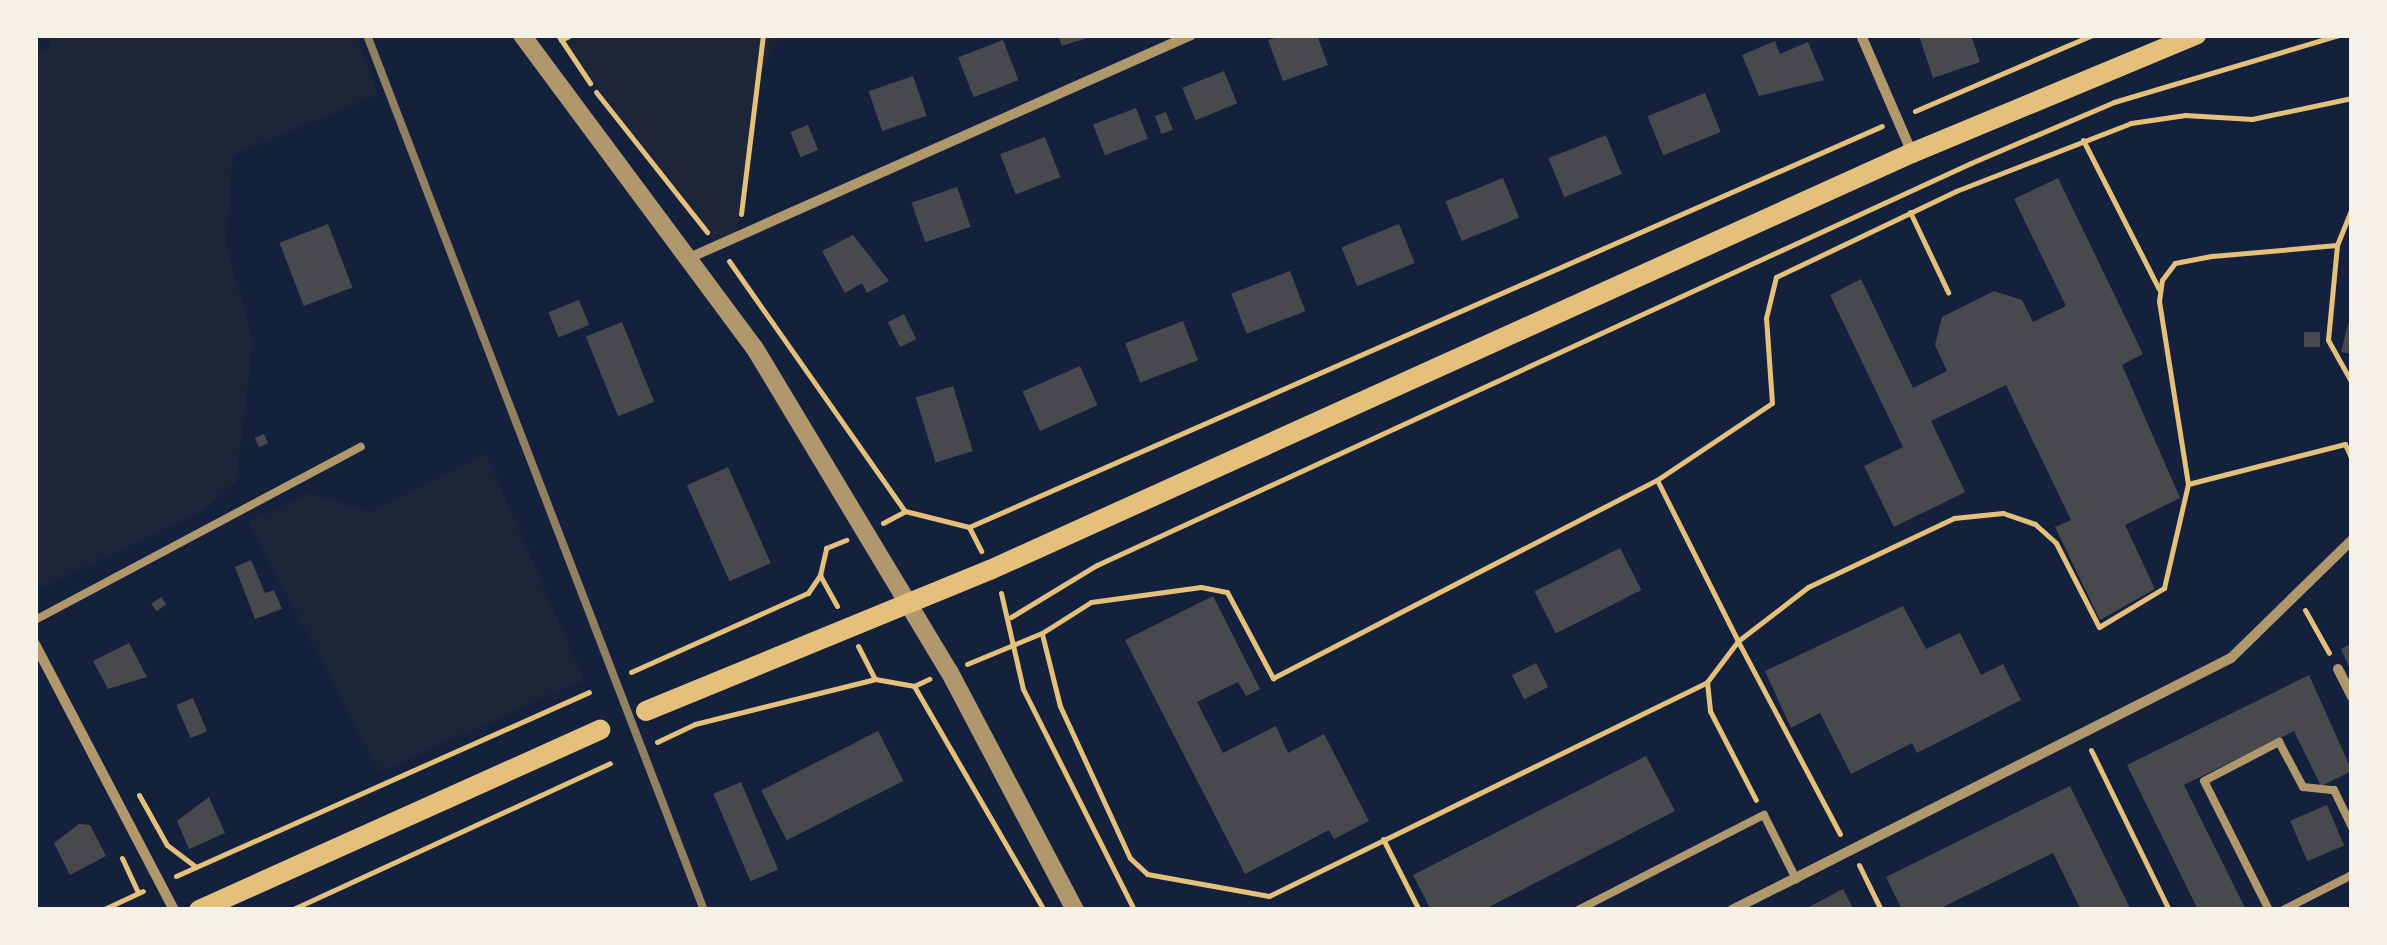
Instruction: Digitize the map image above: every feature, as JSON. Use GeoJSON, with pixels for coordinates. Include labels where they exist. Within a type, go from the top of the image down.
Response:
{"type":"FeatureCollection","features":[{"type":"Feature","properties":{"kind":"main road"},"geometry":{"type":"LineString","coordinates":[[646,712],[990,570],[1912,154],[2196,35]]}},
{"type":"Feature","properties":{"kind":"main road"},"geometry":{"type":"LineString","coordinates":[[199,910],[600,730]]}},
{"type":"Feature","properties":{"kind":"street"},"geometry":{"type":"LineString","coordinates":[[522,35],[754,347],[908,602],[1075,910]]}},
{"type":"Feature","properties":{"kind":"street"},"geometry":{"type":"LineString","coordinates":[[689,258],[1191,35]]}},
{"type":"Feature","properties":{"kind":"street"},"geometry":{"type":"LineString","coordinates":[[1862,35],[1912,154]]}},
{"type":"Feature","properties":{"kind":"street"},"geometry":{"type":"LineString","coordinates":[[1732,910],[2231,658],[2297,598],[2352,540]]}},
{"type":"Feature","properties":{"kind":"street"},"geometry":{"type":"LineString","coordinates":[[35,644],[174,910]]}},
{"type":"Feature","properties":{"kind":"street"},"geometry":{"type":"LineString","coordinates":[[2338,668],[2352,697]]}},
{"type":"Feature","properties":{"kind":"lane"},"geometry":{"type":"LineString","coordinates":[[35,620],[362,447]]}},
{"type":"Feature","properties":{"kind":"lane"},"geometry":{"type":"LineString","coordinates":[[2269,910],[2204,781],[2280,742],[2303,787],[2334,790],[2352,827]]}},
{"type":"Feature","properties":{"kind":"lane"},"geometry":{"type":"LineString","coordinates":[[1578,910],[1764,816],[1796,879]]}},
{"type":"Feature","properties":{"kind":"lane"},"geometry":{"type":"LineString","coordinates":[[2283,910],[2352,876]]}},
{"type":"Feature","properties":{"kind":"path"},"geometry":{"type":"LineString","coordinates":[[571,35],[560,38],[718,246],[905,511],[969,528],[2092,35]]}},
{"type":"Feature","properties":{"kind":"path"},"geometry":{"type":"LineString","coordinates":[[737,237],[763,35]]}},
{"type":"Feature","properties":{"kind":"path"},"geometry":{"type":"LineString","coordinates":[[1011,617],[1097,565],[1971,162],[2114,102],[2339,35]]}},
{"type":"Feature","properties":{"kind":"path"},"geometry":{"type":"LineString","coordinates":[[1012,646],[1042,633],[1091,602],[1214,590],[1227,592],[1273,678],[1657,480],[1772,403],[1766,318],[1776,276],[1910,212],[2131,123],[2185,115],[2252,119],[2352,98]]}},
{"type":"Feature","properties":{"kind":"path"},"geometry":{"type":"LineString","coordinates":[[1042,633],[1078,752],[1130,858],[1147,874],[1268,896],[1707,682],[1738,640],[1808,588],[1954,518],[2003,514],[2035,524],[2056,543],[2099,626],[2164,588],[2188,484],[2160,292],[2083,140]]}},
{"type":"Feature","properties":{"kind":"path"},"geometry":{"type":"LineString","coordinates":[[2352,208],[2336,244],[2328,340],[2352,383]]}},
{"type":"Feature","properties":{"kind":"path"},"geometry":{"type":"LineString","coordinates":[[1910,212],[1948,292]]}},
{"type":"Feature","properties":{"kind":"path"},"geometry":{"type":"LineString","coordinates":[[2160,292],[2175,263],[2336,244]]}},
{"type":"Feature","properties":{"kind":"path"},"geometry":{"type":"LineString","coordinates":[[2188,484],[2345,444],[2352,460]]}},
{"type":"Feature","properties":{"kind":"path"},"geometry":{"type":"LineString","coordinates":[[1657,480],[1882,910]]}},
{"type":"Feature","properties":{"kind":"path"},"geometry":{"type":"LineString","coordinates":[[969,528],[1011,617],[1012,646],[1023,689],[1134,910]]}},
{"type":"Feature","properties":{"kind":"path"},"geometry":{"type":"LineString","coordinates":[[631,672],[808,593],[820,575]]}},
{"type":"Feature","properties":{"kind":"path"},"geometry":{"type":"LineString","coordinates":[[2297,598],[2338,668]]}},
{"type":"Feature","properties":{"kind":"path"},"geometry":{"type":"LineString","coordinates":[[657,742],[696,724],[876,679],[914,686],[1044,910]]}},
{"type":"Feature","properties":{"kind":"path"},"geometry":{"type":"LineString","coordinates":[[1707,682],[1716,733],[1764,816]]}},
{"type":"Feature","properties":{"kind":"path"},"geometry":{"type":"LineString","coordinates":[[102,910],[588,692]]}},
{"type":"Feature","properties":{"kind":"path"},"geometry":{"type":"LineString","coordinates":[[2083,733],[2169,910]]}},
{"type":"Feature","properties":{"kind":"path"},"geometry":{"type":"LineString","coordinates":[[291,910],[610,763]]}},
{"type":"Feature","properties":{"kind":"path"},"geometry":{"type":"LineString","coordinates":[[131,780],[166,845],[196,867]]}},
{"type":"Feature","properties":{"kind":"path"},"geometry":{"type":"LineString","coordinates":[[1383,839],[1419,910]]}},
{"type":"Feature","properties":{"kind":"shaded area"},"geometry":{"type":"Polygon","coordinates":[[[49,35],[356,35],[378,94],[233,155],[226,244],[253,340],[236,482],[203,510],[45,587],[35,583],[35,53],[49,48],[49,35]]]}},
{"type":"Feature","properties":{"kind":"shaded area"},"geometry":{"type":"Polygon","coordinates":[[[558,35],[780,35],[760,75],[737,237],[718,246],[558,35]]]}},
{"type":"Feature","properties":{"kind":"shaded area"},"geometry":{"type":"Polygon","coordinates":[[[486,454],[584,680],[380,772],[248,521],[309,493],[371,512],[486,454]]]}},
{"type":"Feature","properties":{"kind":"building"},"geometry":{"type":"Polygon","coordinates":[[[1058,35],[1093,35],[1093,36],[1062,46],[1058,35]]]}},
{"type":"Feature","properties":{"kind":"building"},"geometry":{"type":"Polygon","coordinates":[[[1284,35],[1317,35],[1328,65],[1283,81],[1268,40],[1284,35]]]}},
{"type":"Feature","properties":{"kind":"building"},"geometry":{"type":"Polygon","coordinates":[[[1971,35],[1980,62],[1933,78],[1919,36],[1971,35]]]}},
{"type":"Feature","properties":{"kind":"building"},"geometry":{"type":"Polygon","coordinates":[[[1003,40],[1018,80],[974,97],[958,57],[1003,40]]]}},
{"type":"Feature","properties":{"kind":"building"},"geometry":{"type":"Polygon","coordinates":[[[1775,41],[1780,54],[1808,42],[1824,80],[1759,96],[1742,55],[1775,41]]]}},
{"type":"Feature","properties":{"kind":"building"},"geometry":{"type":"Polygon","coordinates":[[[1224,71],[1237,103],[1195,120],[1182,88],[1224,71]]]}},
{"type":"Feature","properties":{"kind":"building"},"geometry":{"type":"Polygon","coordinates":[[[913,76],[927,116],[882,131],[869,91],[913,76]]]}},
{"type":"Feature","properties":{"kind":"building"},"geometry":{"type":"Polygon","coordinates":[[[1705,93],[1721,132],[1663,155],[1648,116],[1705,93]]]}},
{"type":"Feature","properties":{"kind":"building"},"geometry":{"type":"Polygon","coordinates":[[[1136,108],[1148,139],[1105,155],[1093,124],[1136,108]]]}},
{"type":"Feature","properties":{"kind":"building"},"geometry":{"type":"Polygon","coordinates":[[[1166,112],[1173,130],[1162,134],[1155,116],[1166,112]]]}},
{"type":"Feature","properties":{"kind":"building"},"geometry":{"type":"Polygon","coordinates":[[[808,125],[818,150],[800,157],[790,132],[808,125]]]}},
{"type":"Feature","properties":{"kind":"building"},"geometry":{"type":"Polygon","coordinates":[[[1606,135],[1622,174],[1564,197],[1549,158],[1606,135]]]}},
{"type":"Feature","properties":{"kind":"building"},"geometry":{"type":"Polygon","coordinates":[[[1045,137],[1060,177],[1016,194],[1000,154],[1045,137]]]}},
{"type":"Feature","properties":{"kind":"building"},"geometry":{"type":"Polygon","coordinates":[[[1503,178],[1519,218],[1462,241],[1446,201],[1503,178]]]}},
{"type":"Feature","properties":{"kind":"building"},"geometry":{"type":"Polygon","coordinates":[[[2058,178],[2143,354],[2122,365],[2180,498],[2125,525],[2155,589],[2100,620],[2055,527],[2071,520],[2006,385],[1931,421],[1965,492],[1894,527],[1864,466],[1903,447],[1830,295],[1861,279],[1913,388],[1947,371],[1935,345],[1942,317],[1994,291],[2022,300],[2033,322],[2066,306],[2014,199],[2058,178]]]}},
{"type":"Feature","properties":{"kind":"building"},"geometry":{"type":"Polygon","coordinates":[[[957,187],[971,227],[925,242],[912,203],[957,187]]]}},
{"type":"Feature","properties":{"kind":"building"},"geometry":{"type":"Polygon","coordinates":[[[328,224],[352,287],[304,306],[279,243],[328,224]]]}},
{"type":"Feature","properties":{"kind":"building"},"geometry":{"type":"Polygon","coordinates":[[[1399,224],[1415,263],[1357,286],[1342,247],[1399,224]]]}},
{"type":"Feature","properties":{"kind":"building"},"geometry":{"type":"Polygon","coordinates":[[[853,235],[889,281],[867,293],[862,283],[845,293],[822,251],[853,235]]]}},
{"type":"Feature","properties":{"kind":"building"},"geometry":{"type":"Polygon","coordinates":[[[1290,271],[1305,311],[1247,334],[1231,294],[1290,271]]]}},
{"type":"Feature","properties":{"kind":"building"},"geometry":{"type":"Polygon","coordinates":[[[579,300],[589,325],[559,337],[548,312],[579,300]]]}},
{"type":"Feature","properties":{"kind":"building"},"geometry":{"type":"Polygon","coordinates":[[[2352,313],[2352,354],[2341,352],[2352,313]]]}},
{"type":"Feature","properties":{"kind":"building"},"geometry":{"type":"Polygon","coordinates":[[[904,314],[916,339],[900,347],[888,322],[904,314]]]}},
{"type":"Feature","properties":{"kind":"building"},"geometry":{"type":"Polygon","coordinates":[[[1183,321],[1198,360],[1140,382],[1125,343],[1183,321]]]}},
{"type":"Feature","properties":{"kind":"building"},"geometry":{"type":"Polygon","coordinates":[[[622,322],[654,402],[618,416],[586,337],[622,322]]]}},
{"type":"Feature","properties":{"kind":"building"},"geometry":{"type":"Polygon","coordinates":[[[2304,332],[2320,332],[2320,347],[2304,347],[2304,332]]]}},
{"type":"Feature","properties":{"kind":"building"},"geometry":{"type":"Polygon","coordinates":[[[1080,366],[1097,405],[1040,431],[1022,392],[1080,366]]]}},
{"type":"Feature","properties":{"kind":"building"},"geometry":{"type":"Polygon","coordinates":[[[953,386],[973,451],[936,462],[916,397],[953,386]]]}},
{"type":"Feature","properties":{"kind":"building"},"geometry":{"type":"Polygon","coordinates":[[[264,434],[268,443],[259,447],[255,438],[264,434]]]}},
{"type":"Feature","properties":{"kind":"building"},"geometry":{"type":"Polygon","coordinates":[[[728,467],[771,563],[730,581],[687,485],[728,467]]]}},
{"type":"Feature","properties":{"kind":"building"},"geometry":{"type":"Polygon","coordinates":[[[1620,548],[1641,590],[1556,633],[1534,592],[1620,548]]]}},
{"type":"Feature","properties":{"kind":"building"},"geometry":{"type":"Polygon","coordinates":[[[251,560],[265,593],[274,590],[282,609],[255,619],[235,567],[251,560]]]}},
{"type":"Feature","properties":{"kind":"building"},"geometry":{"type":"Polygon","coordinates":[[[1213,596],[1260,689],[1246,696],[1238,682],[1197,702],[1223,753],[1276,726],[1288,753],[1324,734],[1369,821],[1334,839],[1329,830],[1245,874],[1125,640],[1213,596]]]}},
{"type":"Feature","properties":{"kind":"building"},"geometry":{"type":"Polygon","coordinates":[[[161,597],[166,604],[157,611],[151,604],[161,597]]]}},
{"type":"Feature","properties":{"kind":"building"},"geometry":{"type":"Polygon","coordinates":[[[1903,606],[1926,649],[1960,633],[1981,675],[2003,664],[2021,700],[1917,753],[1912,743],[1851,774],[1820,713],[1791,728],[1765,671],[1903,606]]]}},
{"type":"Feature","properties":{"kind":"building"},"geometry":{"type":"Polygon","coordinates":[[[129,643],[147,677],[108,689],[93,661],[129,643]]]}},
{"type":"Feature","properties":{"kind":"building"},"geometry":{"type":"Polygon","coordinates":[[[2352,643],[2352,673],[2341,649],[2352,643]]]}},
{"type":"Feature","properties":{"kind":"building"},"geometry":{"type":"Polygon","coordinates":[[[1536,663],[1548,687],[1524,699],[1512,675],[1536,663]]]}},
{"type":"Feature","properties":{"kind":"building"},"geometry":{"type":"Polygon","coordinates":[[[2309,675],[2352,771],[2321,786],[2294,731],[2184,785],[2246,910],[2198,910],[2127,765],[2309,675]]]}},
{"type":"Feature","properties":{"kind":"building"},"geometry":{"type":"Polygon","coordinates":[[[193,698],[207,731],[190,738],[176,705],[193,698]]]}},
{"type":"Feature","properties":{"kind":"building"},"geometry":{"type":"Polygon","coordinates":[[[878,731],[903,781],[787,840],[761,790],[878,731]]]}},
{"type":"Feature","properties":{"kind":"building"},"geometry":{"type":"Polygon","coordinates":[[[1646,756],[1675,811],[1483,910],[1431,910],[1413,875],[1646,756]]]}},
{"type":"Feature","properties":{"kind":"building"},"geometry":{"type":"Polygon","coordinates":[[[741,782],[778,869],[751,881],[713,794],[741,782]]]}},
{"type":"Feature","properties":{"kind":"building"},"geometry":{"type":"Polygon","coordinates":[[[2070,786],[2131,910],[2081,910],[2053,853],[1937,910],[1902,910],[1886,877],[2070,786]]]}},
{"type":"Feature","properties":{"kind":"building"},"geometry":{"type":"Polygon","coordinates":[[[209,797],[225,833],[189,849],[177,821],[209,797]]]}},
{"type":"Feature","properties":{"kind":"building"},"geometry":{"type":"Polygon","coordinates":[[[2327,805],[2344,846],[2307,861],[2290,821],[2327,805]]]}},
{"type":"Feature","properties":{"kind":"building"},"geometry":{"type":"Polygon","coordinates":[[[79,824],[90,825],[106,856],[70,875],[54,843],[79,824]]]}},
{"type":"Feature","properties":{"kind":"building"},"geometry":{"type":"Polygon","coordinates":[[[1843,889],[1854,910],[1803,910],[1843,889]]]}},
{"type":"Feature","properties":{"kind":"railway"},"geometry":{"type":"LineString","coordinates":[[367,35],[704,910]]}}]}
